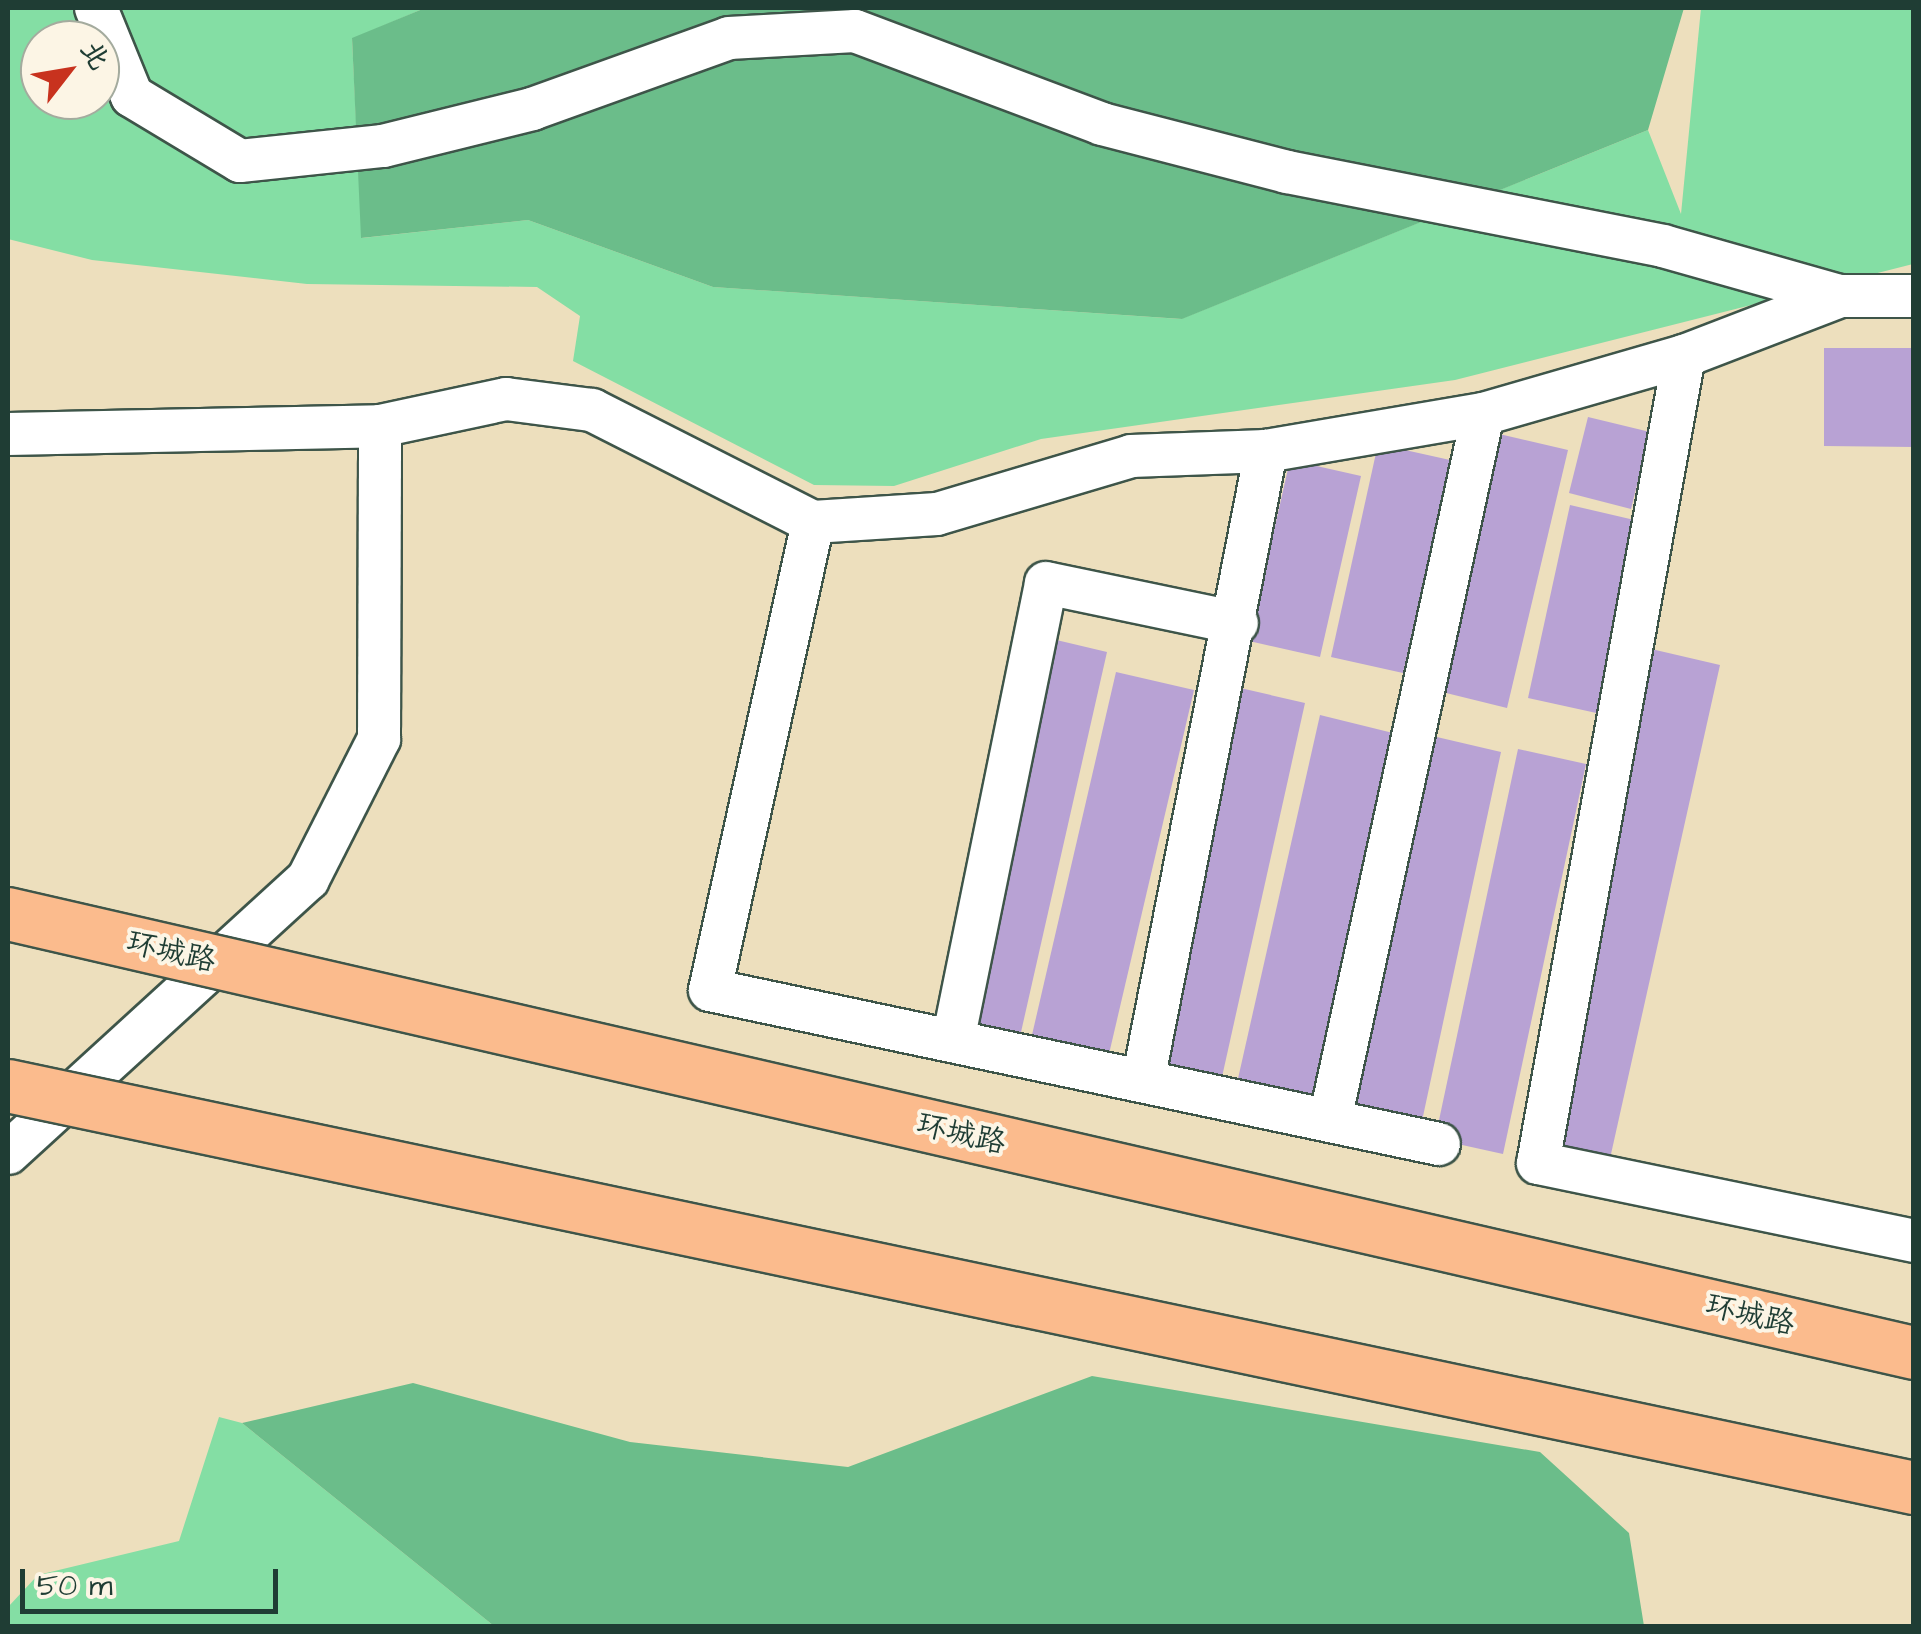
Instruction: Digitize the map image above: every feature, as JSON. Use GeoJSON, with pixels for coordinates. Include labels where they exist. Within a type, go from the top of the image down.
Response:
{"type":"FeatureCollection","features":[{"type":"Feature","properties":{"kind":"main road","name":"环城路"},"geometry":{"type":"LineString","coordinates":[[8,914],[1914,1353]]}},
{"type":"Feature","properties":{"kind":"main road"},"geometry":{"type":"LineString","coordinates":[[8,1086],[1914,1488]]}},
{"type":"Feature","properties":{"kind":"street"},"geometry":{"type":"LineString","coordinates":[[96,8],[132,96],[240,160],[383,146],[532,110],[729,38],[855,30],[1102,124],[1663,246],[1840,296],[1914,296]]}},
{"type":"Feature","properties":{"kind":"street"},"geometry":{"type":"LineString","coordinates":[[8,434],[380,426],[506,399],[592,410],[813,522],[936,514],[1131,456],[1266,451],[1483,414],[1684,356],[1840,296]]}},
{"type":"Feature","properties":{"kind":"street"},"geometry":{"type":"LineString","coordinates":[[1684,356],[1538,1163],[1914,1241]]}},
{"type":"Feature","properties":{"kind":"street"},"geometry":{"type":"LineString","coordinates":[[1330,1120],[1483,414]]}},
{"type":"Feature","properties":{"kind":"street"},"geometry":{"type":"LineString","coordinates":[[8,1152],[317,861],[379,739],[380,426]]}},
{"type":"Feature","properties":{"kind":"street"},"geometry":{"type":"LineString","coordinates":[[1143,1081],[1237,623],[1266,451]]}},
{"type":"Feature","properties":{"kind":"street"},"geometry":{"type":"LineString","coordinates":[[813,522],[710,990],[1439,1144]]}},
{"type":"Feature","properties":{"kind":"street"},"geometry":{"type":"LineString","coordinates":[[952,1041],[1046,583],[1237,623]]}},
{"type":"Feature","properties":{"kind":"green space"},"geometry":{"type":"Polygon","coordinates":[[[8,8],[425,8],[352,39],[362,238],[528,220],[713,287],[1181,319],[1648,130],[1681,214],[1701,8],[1913,8],[1913,264],[1455,380],[1041,439],[894,486],[814,485],[573,361],[580,316],[537,287],[307,284],[92,260],[8,239],[8,8]]]}},
{"type":"Feature","properties":{"kind":"green space"},"geometry":{"type":"Polygon","coordinates":[[[425,8],[1684,8],[1648,130],[1182,319],[713,287],[528,220],[361,238],[352,38],[425,8]]]}},
{"type":"Feature","properties":{"kind":"green space"},"geometry":{"type":"Polygon","coordinates":[[[1092,1376],[1540,1452],[1629,1533],[1644,1626],[494,1626],[242,1423],[413,1383],[630,1442],[848,1467],[1092,1376]]]}},
{"type":"Feature","properties":{"kind":"green space"},"geometry":{"type":"Polygon","coordinates":[[[219,1417],[242,1423],[494,1626],[8,1626],[8,1607],[38,1575],[179,1541],[219,1417]]]}},
{"type":"Feature","properties":{"kind":"building"},"geometry":{"type":"Polygon","coordinates":[[[1824,348],[1914,348],[1914,447],[1824,446],[1824,348]]]}},
{"type":"Feature","properties":{"kind":"building"},"geometry":{"type":"Polygon","coordinates":[[[1588,417],[1650,432],[1631,509],[1569,493],[1588,417]]]}},
{"type":"Feature","properties":{"kind":"building"},"geometry":{"type":"Polygon","coordinates":[[[1495,433],[1568,450],[1507,708],[1434,690],[1495,433]]]}},
{"type":"Feature","properties":{"kind":"building"},"geometry":{"type":"Polygon","coordinates":[[[1378,444],[1450,460],[1403,673],[1331,657],[1378,444]]]}},
{"type":"Feature","properties":{"kind":"building"},"geometry":{"type":"Polygon","coordinates":[[[1290,460],[1361,476],[1320,657],[1249,641],[1290,460]]]}},
{"type":"Feature","properties":{"kind":"building"},"geometry":{"type":"Polygon","coordinates":[[[1570,505],[1643,522],[1601,714],[1528,698],[1570,505]]]}},
{"type":"Feature","properties":{"kind":"building"},"geometry":{"type":"Polygon","coordinates":[[[1048,638],[1107,652],[1019,1041],[960,1027],[1048,638]]]}},
{"type":"Feature","properties":{"kind":"building"},"geometry":{"type":"Polygon","coordinates":[[[1647,648],[1720,665],[1603,1190],[1530,1173],[1647,648]]]}},
{"type":"Feature","properties":{"kind":"building"},"geometry":{"type":"Polygon","coordinates":[[[1116,672],[1194,690],[1109,1054],[1032,1035],[1116,672]]]}},
{"type":"Feature","properties":{"kind":"building"},"geometry":{"type":"Polygon","coordinates":[[[1236,687],[1305,703],[1222,1077],[1154,1062],[1236,687]]]}},
{"type":"Feature","properties":{"kind":"building"},"geometry":{"type":"Polygon","coordinates":[[[1320,715],[1393,733],[1309,1109],[1235,1092],[1320,715]]]}},
{"type":"Feature","properties":{"kind":"building"},"geometry":{"type":"Polygon","coordinates":[[[1424,734],[1501,752],[1419,1135],[1340,1118],[1424,734]]]}},
{"type":"Feature","properties":{"kind":"building"},"geometry":{"type":"Polygon","coordinates":[[[1518,749],[1586,764],[1503,1154],[1435,1139],[1518,749]]]}}]}
